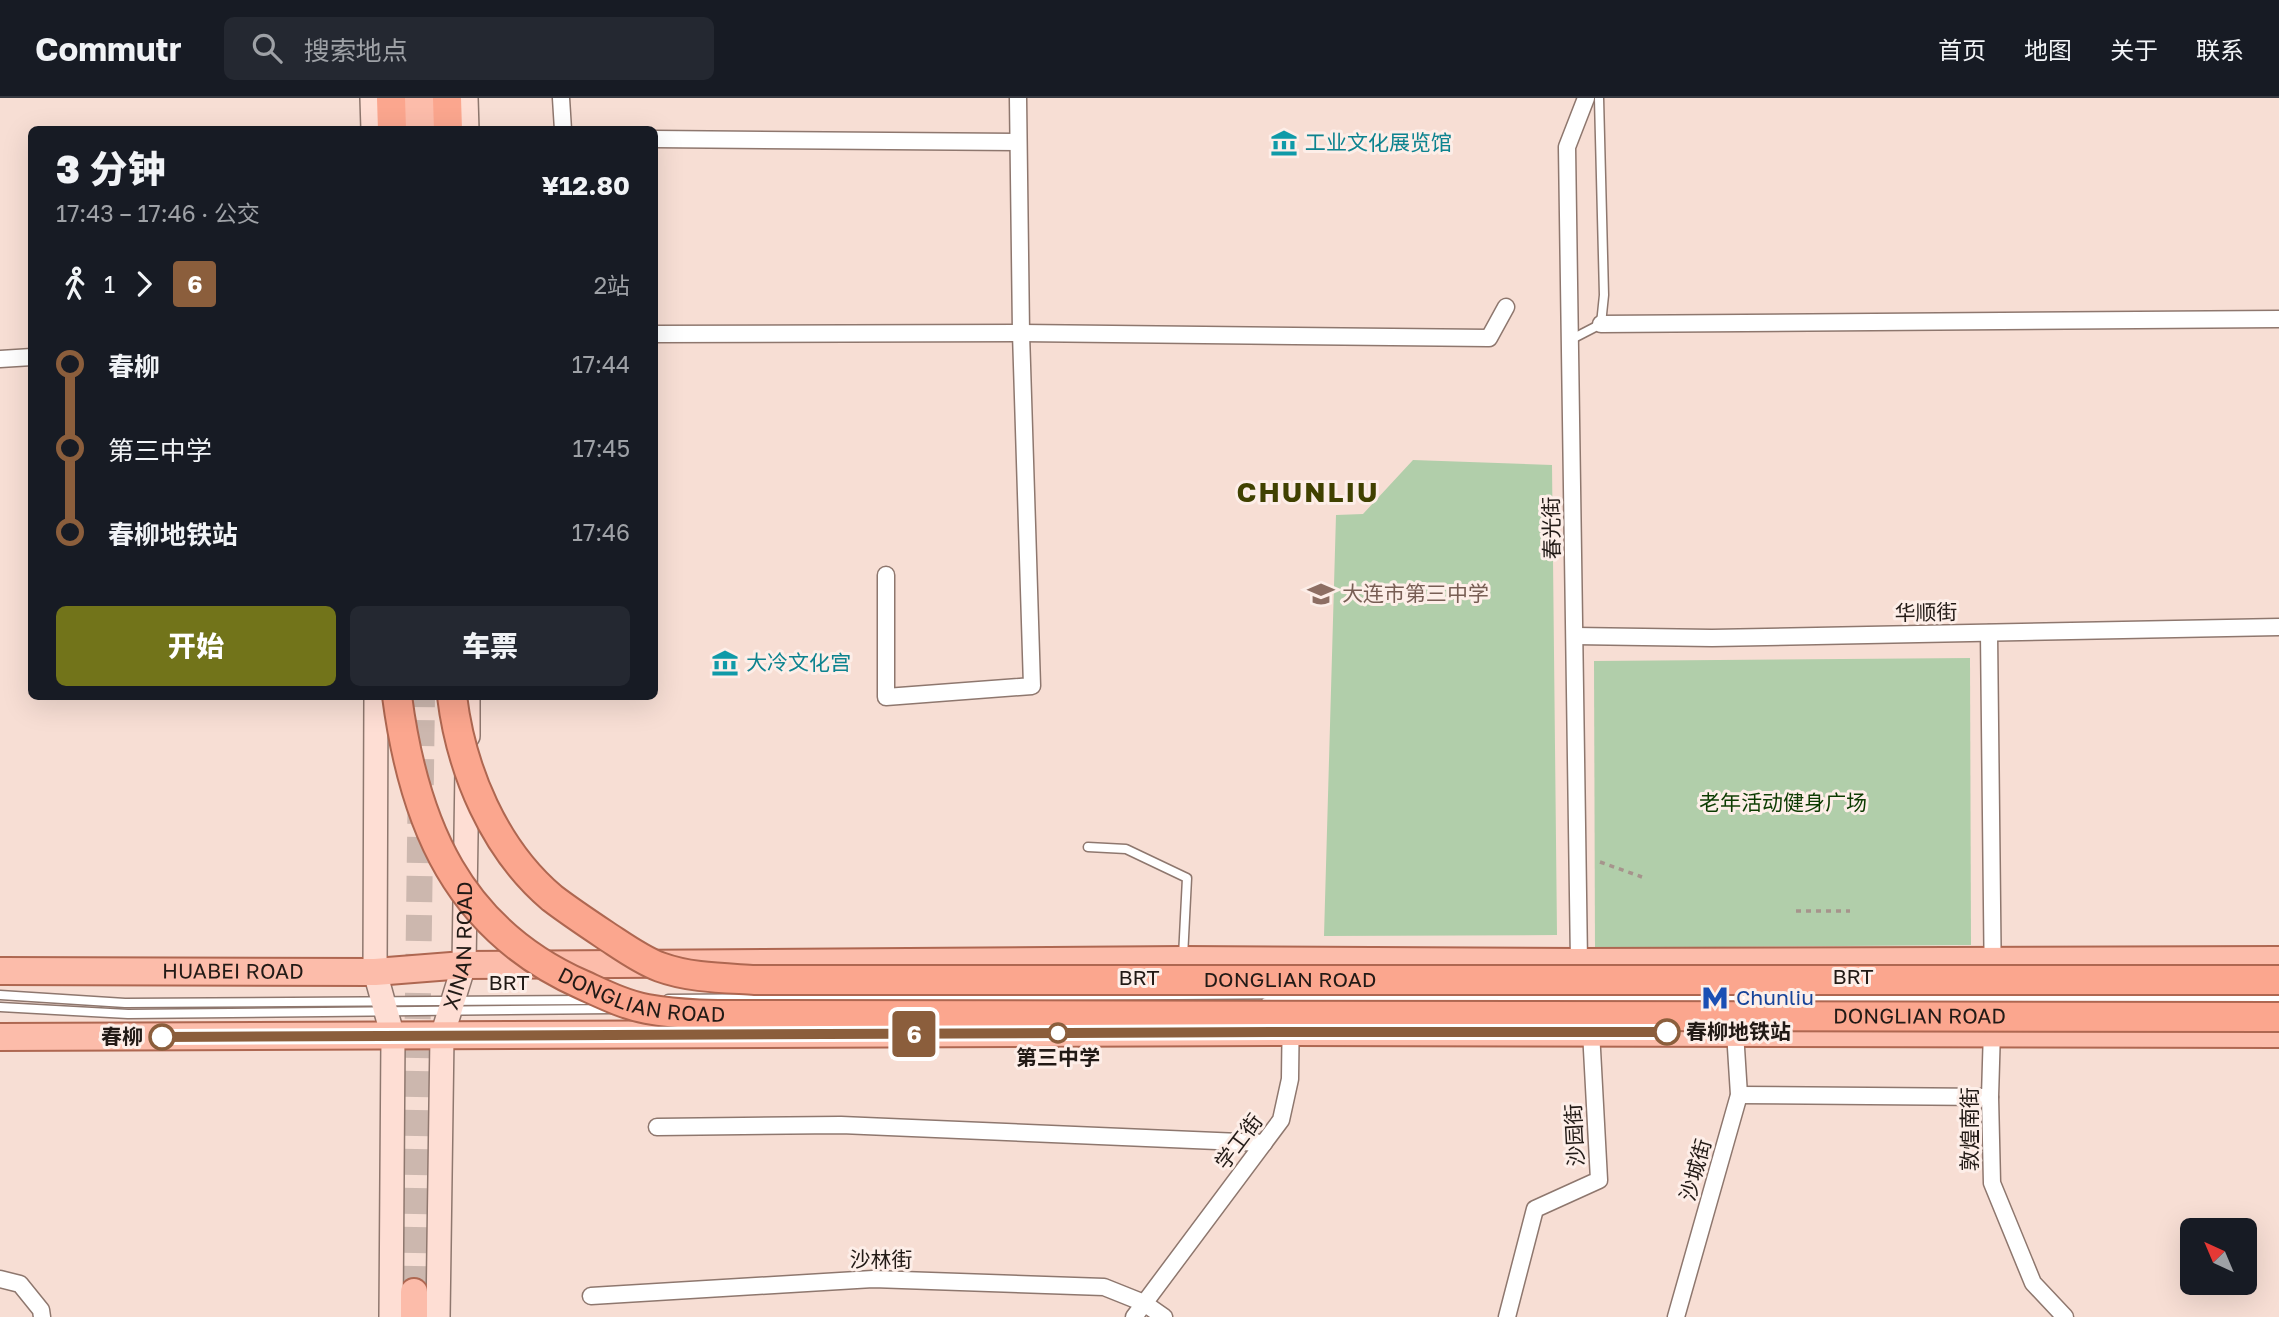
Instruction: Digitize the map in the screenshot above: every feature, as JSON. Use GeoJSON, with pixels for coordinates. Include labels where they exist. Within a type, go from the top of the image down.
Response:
{"type":"FeatureCollection","features":[{"type":"Feature","properties":{"kind":"highway"},"geometry":{"type":"LineString","coordinates":[[391,98],[392,126]]}},
{"type":"Feature","properties":{"kind":"highway"},"geometry":{"type":"LineString","coordinates":[[447,98],[448,126]]}},
{"type":"Feature","properties":{"kind":"highway","name":"DONGLIAN ROAD"},"geometry":{"type":"LineString","coordinates":[[398,700],[406,755],[428,829],[445,862],[469,898],[531,957],[565,978],[603,995],[646,1009],[792,1016],[2279,1017]]}},
{"type":"Feature","properties":{"kind":"highway","name":"DONGLIAN ROAD"},"geometry":{"type":"LineString","coordinates":[[452,700],[455,723],[476,789],[489,817],[528,874],[560,904],[618,943],[660,967],[703,976],[755,980],[2279,980]]}},
{"type":"Feature","properties":{"kind":"main road"},"geometry":{"type":"LineString","coordinates":[[372,98],[373,126]]}},
{"type":"Feature","properties":{"kind":"main road"},"geometry":{"type":"LineString","coordinates":[[410,98],[410,126]]}},
{"type":"Feature","properties":{"kind":"main road"},"geometry":{"type":"LineString","coordinates":[[429,98],[429,126]]}},
{"type":"Feature","properties":{"kind":"main road"},"geometry":{"type":"LineString","coordinates":[[466,98],[467,126]]}},
{"type":"Feature","properties":{"kind":"main road"},"geometry":{"type":"LineString","coordinates":[[376,700],[375,972],[387,1016],[391,1317]]}},
{"type":"Feature","properties":{"kind":"main road","name":"XINAN ROAD"},"geometry":{"type":"LineString","coordinates":[[438,1317],[443,1036],[464,965],[468,700]]}},
{"type":"Feature","properties":{"kind":"main road","name":"HUABEI ROAD"},"geometry":{"type":"LineString","coordinates":[[0,971],[375,972],[464,965],[1183,960],[2279,960]]}},
{"type":"Feature","properties":{"kind":"main road"},"geometry":{"type":"LineString","coordinates":[[0,1037],[387,1016],[443,1036],[1591,1031],[2279,1034]]}},
{"type":"Feature","properties":{"kind":"street"},"geometry":{"type":"LineString","coordinates":[[561,98],[564,126]]}},
{"type":"Feature","properties":{"kind":"street"},"geometry":{"type":"LineString","coordinates":[[886,575],[887,697],[1032,686],[1021,333],[1018,98]]}},
{"type":"Feature","properties":{"kind":"street","name":"春光街"},"geometry":{"type":"LineString","coordinates":[[1578,962],[1567,147],[1586,98]]}},
{"type":"Feature","properties":{"kind":"street"},"geometry":{"type":"LineString","coordinates":[[658,139],[1018,142]]}},
{"type":"Feature","properties":{"kind":"street"},"geometry":{"type":"LineString","coordinates":[[658,334],[1021,333],[1489,338],[1506,307]]}},
{"type":"Feature","properties":{"kind":"street"},"geometry":{"type":"LineString","coordinates":[[1601,324],[2279,319]]}},
{"type":"Feature","properties":{"kind":"street"},"geometry":{"type":"LineString","coordinates":[[0,359],[28,357]]}},
{"type":"Feature","properties":{"kind":"street","name":"华顺街"},"geometry":{"type":"LineString","coordinates":[[1574,636],[1712,638],[2279,627]]}},
{"type":"Feature","properties":{"kind":"street","name":"敦煌南街"},"geometry":{"type":"LineString","coordinates":[[1989,633],[1993,962],[1990,1097],[1992,1183],[2034,1283],[2065,1317]]}},
{"type":"Feature","properties":{"kind":"street","name":"学工街"},"geometry":{"type":"LineString","coordinates":[[1134,1317],[1281,1120],[1290,1079],[1295,960]]}},
{"type":"Feature","properties":{"kind":"street","name":"沙园街"},"geometry":{"type":"LineString","coordinates":[[1507,1317],[1535,1209],[1599,1180],[1591,1031]]}},
{"type":"Feature","properties":{"kind":"street","name":"沙城街"},"geometry":{"type":"LineString","coordinates":[[1676,1317],[1739,1095],[1735,1032]]}},
{"type":"Feature","properties":{"kind":"street"},"geometry":{"type":"LineString","coordinates":[[1739,1095],[1990,1097]]}},
{"type":"Feature","properties":{"kind":"street"},"geometry":{"type":"LineString","coordinates":[[657,1127],[841,1125],[1264,1143]]}},
{"type":"Feature","properties":{"kind":"street"},"geometry":{"type":"LineString","coordinates":[[0,1279],[20,1284],[41,1310],[42,1317]]}},
{"type":"Feature","properties":{"kind":"street","name":"沙林街"},"geometry":{"type":"LineString","coordinates":[[591,1296],[873,1279],[1104,1287],[1144,1303],[1164,1317]]}},
{"type":"Feature","properties":{"kind":"lane"},"geometry":{"type":"LineString","coordinates":[[1570,340],[1601,324],[1604,295],[1599,98]]}},
{"type":"Feature","properties":{"kind":"lane"},"geometry":{"type":"LineString","coordinates":[[1088,848],[1126,849],[1187,878],[1183,960]]}},
{"type":"Feature","properties":{"kind":"lane","name":"BRT"},"geometry":{"type":"LineString","coordinates":[[0,995],[387,1016]]}},
{"type":"Feature","properties":{"kind":"lane","name":"BRT"},"geometry":{"type":"LineString","coordinates":[[663,999],[1993,998],[2279,995]]}},
{"type":"Feature","properties":{"kind":"lane","name":"BRT"},"geometry":{"type":"LineString","coordinates":[[452,1006],[1292,998]]}},
{"type":"Feature","properties":{"kind":"lane","name":"BRT"},"geometry":{"type":"LineString","coordinates":[[1993,998],[2279,1001]]}},
{"type":"Feature","properties":{"kind":"lane","name":"BRT"},"geometry":{"type":"LineString","coordinates":[[0,1007],[128,1014],[387,1016],[452,1006],[649,999]]}},
{"type":"Feature","properties":{"kind":"path"},"geometry":{"type":"LineString","coordinates":[[1600,862],[1642,877]]}},
{"type":"Feature","properties":{"kind":"path"},"geometry":{"type":"LineString","coordinates":[[1796,911],[1850,911]]}},
{"type":"Feature","properties":{"kind":"green space"},"geometry":{"type":"Polygon","coordinates":[[[1413,460],[1552,465],[1557,935],[1324,936],[1336,515],[1363,514],[1413,460]]]}},
{"type":"Feature","properties":{"kind":"green space","name":"老年活动健身广场"},"geometry":{"type":"Polygon","coordinates":[[[1970,658],[1971,945],[1595,948],[1594,661],[1970,658]]]}},
{"type":"Feature","properties":{"kind":"tunnel"},"geometry":{"type":"LineString","coordinates":[[414,1292],[422,700]]}},
{"type":"Feature","properties":{"kind":"bus line","name":"6"},"geometry":{"type":"LineString","coordinates":[[162,1037],[1667,1032]]}},
{"type":"Feature","properties":{"kind":"place","name":"工业文化展览馆"},"geometry":{"type":"Point","coordinates":[1284,143]}},
{"type":"Feature","properties":{"kind":"place","name":"大连市第三中学"},"geometry":{"type":"Point","coordinates":[1321,594]}},
{"type":"Feature","properties":{"kind":"place","name":"大冷文化宫"},"geometry":{"type":"Point","coordinates":[725,663]}},
{"type":"Feature","properties":{"kind":"place","name":"Chunliu"},"geometry":{"type":"Point","coordinates":[1715,998]}},
{"type":"Feature","properties":{"kind":"place","name":"春柳地铁站"},"geometry":{"type":"Point","coordinates":[1667,1032]}},
{"type":"Feature","properties":{"kind":"place","name":"第三中学"},"geometry":{"type":"Point","coordinates":[1058,1033]}},
{"type":"Feature","properties":{"kind":"place","name":"春柳"},"geometry":{"type":"Point","coordinates":[162,1037]}},
{"type":"Feature","properties":{"kind":"district","name":"CHUNLIU"},"geometry":{"type":"Point","coordinates":[1308,492]}}]}
